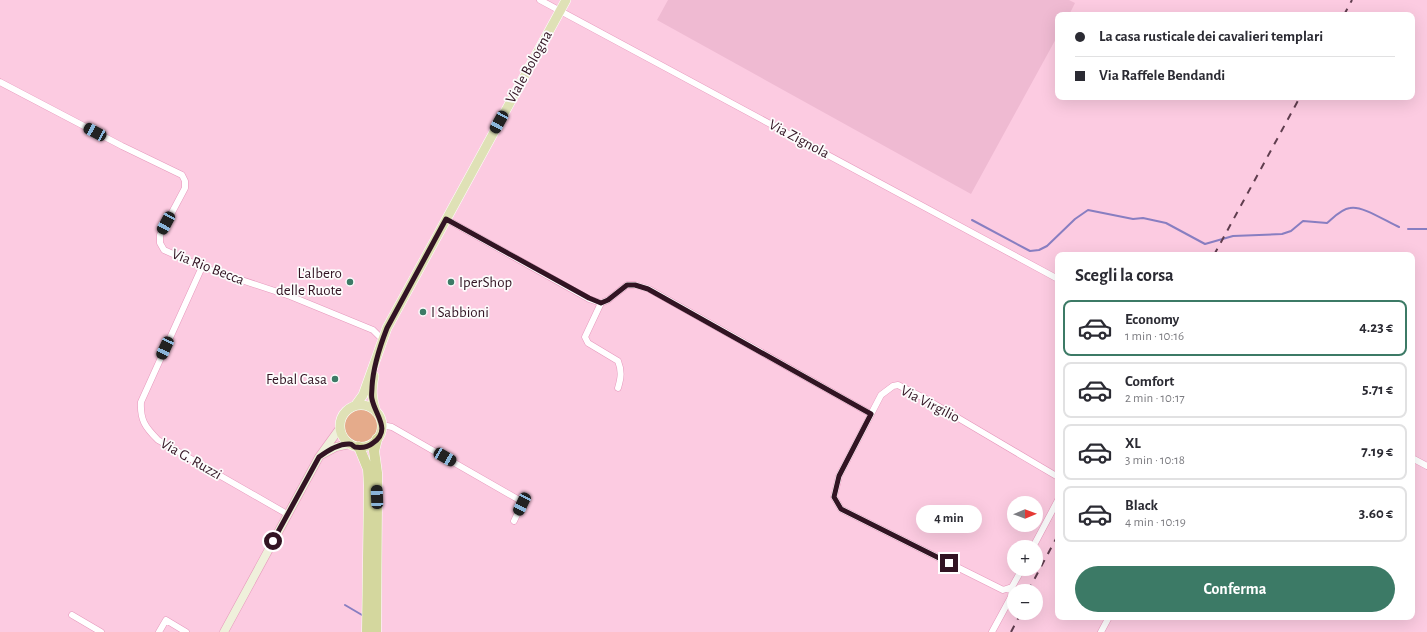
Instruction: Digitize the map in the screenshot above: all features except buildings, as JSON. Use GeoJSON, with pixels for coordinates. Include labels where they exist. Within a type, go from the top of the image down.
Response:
{"type":"FeatureCollection","features":[{"type":"Feature","properties":{"kind":"highway"},"geometry":{"type":"LineString","coordinates":[[376,632],[377,474],[374,451],[377,439]]}},
{"type":"Feature","properties":{"kind":"highway"},"geometry":{"type":"LineString","coordinates":[[354,446],[368,469],[367,632]]}},
{"type":"Feature","properties":{"kind":"main road","name":"Viale Bologna"},"geometry":{"type":"LineString","coordinates":[[381,343],[387,328],[566,0]]}},
{"type":"Feature","properties":{"kind":"main road"},"geometry":{"type":"LineString","coordinates":[[355,406],[363,395],[381,343]]}},
{"type":"Feature","properties":{"kind":"main road"},"geometry":{"type":"LineString","coordinates":[[319,457],[328,450],[336,447],[369,445],[377,439],[382,430],[381,420],[376,412],[372,399],[372,386],[381,343]]}},
{"type":"Feature","properties":{"kind":"main road"},"geometry":{"type":"LineString","coordinates":[[354,446],[341,434],[341,418],[343,414],[350,408],[364,405],[369,406],[376,412]]}},
{"type":"Feature","properties":{"kind":"main road"},"geometry":{"type":"LineString","coordinates":[[224,632],[319,457],[340,428]]}},
{"type":"Feature","properties":{"kind":"street","name":"Via Zignola"},"geometry":{"type":"LineString","coordinates":[[540,0],[1055,277]]}},
{"type":"Feature","properties":{"kind":"street","name":"Via Rio Becca"},"geometry":{"type":"LineString","coordinates":[[0,82],[122,146],[182,175],[185,181],[185,188],[160,235],[160,243],[164,250],[202,267],[290,296],[373,330],[381,343]]}},
{"type":"Feature","properties":{"kind":"street"},"geometry":{"type":"LineString","coordinates":[[446,219],[582,295],[601,303]]}},
{"type":"Feature","properties":{"kind":"street","name":"Via G. Ruzzi"},"geometry":{"type":"LineString","coordinates":[[202,267],[141,402],[140,414],[146,428],[158,440],[287,514]]}},
{"type":"Feature","properties":{"kind":"street"},"geometry":{"type":"LineString","coordinates":[[618,388],[621,377],[618,361],[588,343],[585,337],[601,303],[608,300],[627,285],[635,285],[648,289],[871,414],[839,476],[834,497],[841,509],[1003,590],[1007,589]]}},
{"type":"Feature","properties":{"kind":"street","name":"Via Virgilio"},"geometry":{"type":"LineString","coordinates":[[871,414],[881,395],[893,386],[898,385],[926,398],[1055,475]]}},
{"type":"Feature","properties":{"kind":"street"},"geometry":{"type":"LineString","coordinates":[[382,425],[392,426],[521,501],[522,504],[514,521]]}},
{"type":"Feature","properties":{"kind":"street"},"geometry":{"type":"LineString","coordinates":[[1415,460],[1427,466]]}},
{"type":"Feature","properties":{"kind":"street"},"geometry":{"type":"LineString","coordinates":[[1037,540],[1055,506]]}},
{"type":"Feature","properties":{"kind":"street"},"geometry":{"type":"LineString","coordinates":[[992,632],[1007,604]]}},
{"type":"Feature","properties":{"kind":"street"},"geometry":{"type":"LineString","coordinates":[[72,615],[101,632]]}},
{"type":"Feature","properties":{"kind":"street"},"geometry":{"type":"LineString","coordinates":[[159,632],[166,620],[186,632]]}},
{"type":"Feature","properties":{"kind":"street"},"geometry":{"type":"LineString","coordinates":[[1101,632],[1107,620]]}},
{"type":"Feature","properties":{"kind":"shaded area"},"geometry":{"type":"Polygon","coordinates":[[[668,0],[1069,0],[1075,3],[1070,12],[1055,12],[1055,40],[971,194],[657,20],[668,0]]]}},
{"type":"Feature","properties":{"kind":"shaded area"},"geometry":{"type":"Polygon","coordinates":[[[358,409],[364,409],[373,414],[377,420],[377,432],[373,438],[364,443],[358,443],[349,438],[344,429],[344,423],[349,414],[358,409]]]}},
{"type":"Feature","properties":{"kind":"waterway"},"geometry":{"type":"LineString","coordinates":[[972,220],[1030,251],[1039,250],[1047,246],[1075,219],[1088,210],[1133,219],[1143,218],[1166,223],[1205,244],[1233,236],[1282,234],[1291,231],[1303,221],[1327,223],[1340,212],[1350,208],[1368,211],[1399,227]]}},
{"type":"Feature","properties":{"kind":"waterway"},"geometry":{"type":"LineString","coordinates":[[1408,229],[1427,229]]}},
{"type":"Feature","properties":{"kind":"waterway"},"geometry":{"type":"LineString","coordinates":[[345,605],[362,615]]}},
{"type":"Feature","properties":{"kind":"railway"},"geometry":{"type":"LineString","coordinates":[[1346,12],[1352,0]]}},
{"type":"Feature","properties":{"kind":"railway"},"geometry":{"type":"LineString","coordinates":[[1216,252],[1298,100]]}},
{"type":"Feature","properties":{"kind":"railway"},"geometry":{"type":"LineString","coordinates":[[1032,584],[1055,541]]}},
{"type":"Feature","properties":{"kind":"railway"},"geometry":{"type":"LineString","coordinates":[[1011,632],[1017,620]]}},
{"type":"Feature","properties":{"kind":"place","name":"L'albero delle Ruote"},"geometry":{"type":"Point","coordinates":[350,282]}},
{"type":"Feature","properties":{"kind":"place","name":"IperShop"},"geometry":{"type":"Point","coordinates":[451,282]}},
{"type":"Feature","properties":{"kind":"place","name":"I Sabbioni"},"geometry":{"type":"Point","coordinates":[423,312]}},
{"type":"Feature","properties":{"kind":"place","name":"Febal Casa"},"geometry":{"type":"Point","coordinates":[335,379]}},
{"type":"Feature","properties":{"kind":"route"},"geometry":{"type":"LineString","coordinates":[[273,541],[319,457],[328,450],[336,447],[350,444],[364,447],[374,443],[380,435],[382,430],[381,420],[376,412],[372,399],[372,386],[380,346],[387,328],[446,219],[589,298],[601,303],[608,300],[627,285],[635,285],[648,289],[871,414],[839,476],[834,497],[841,509],[949,563]]}}]}
